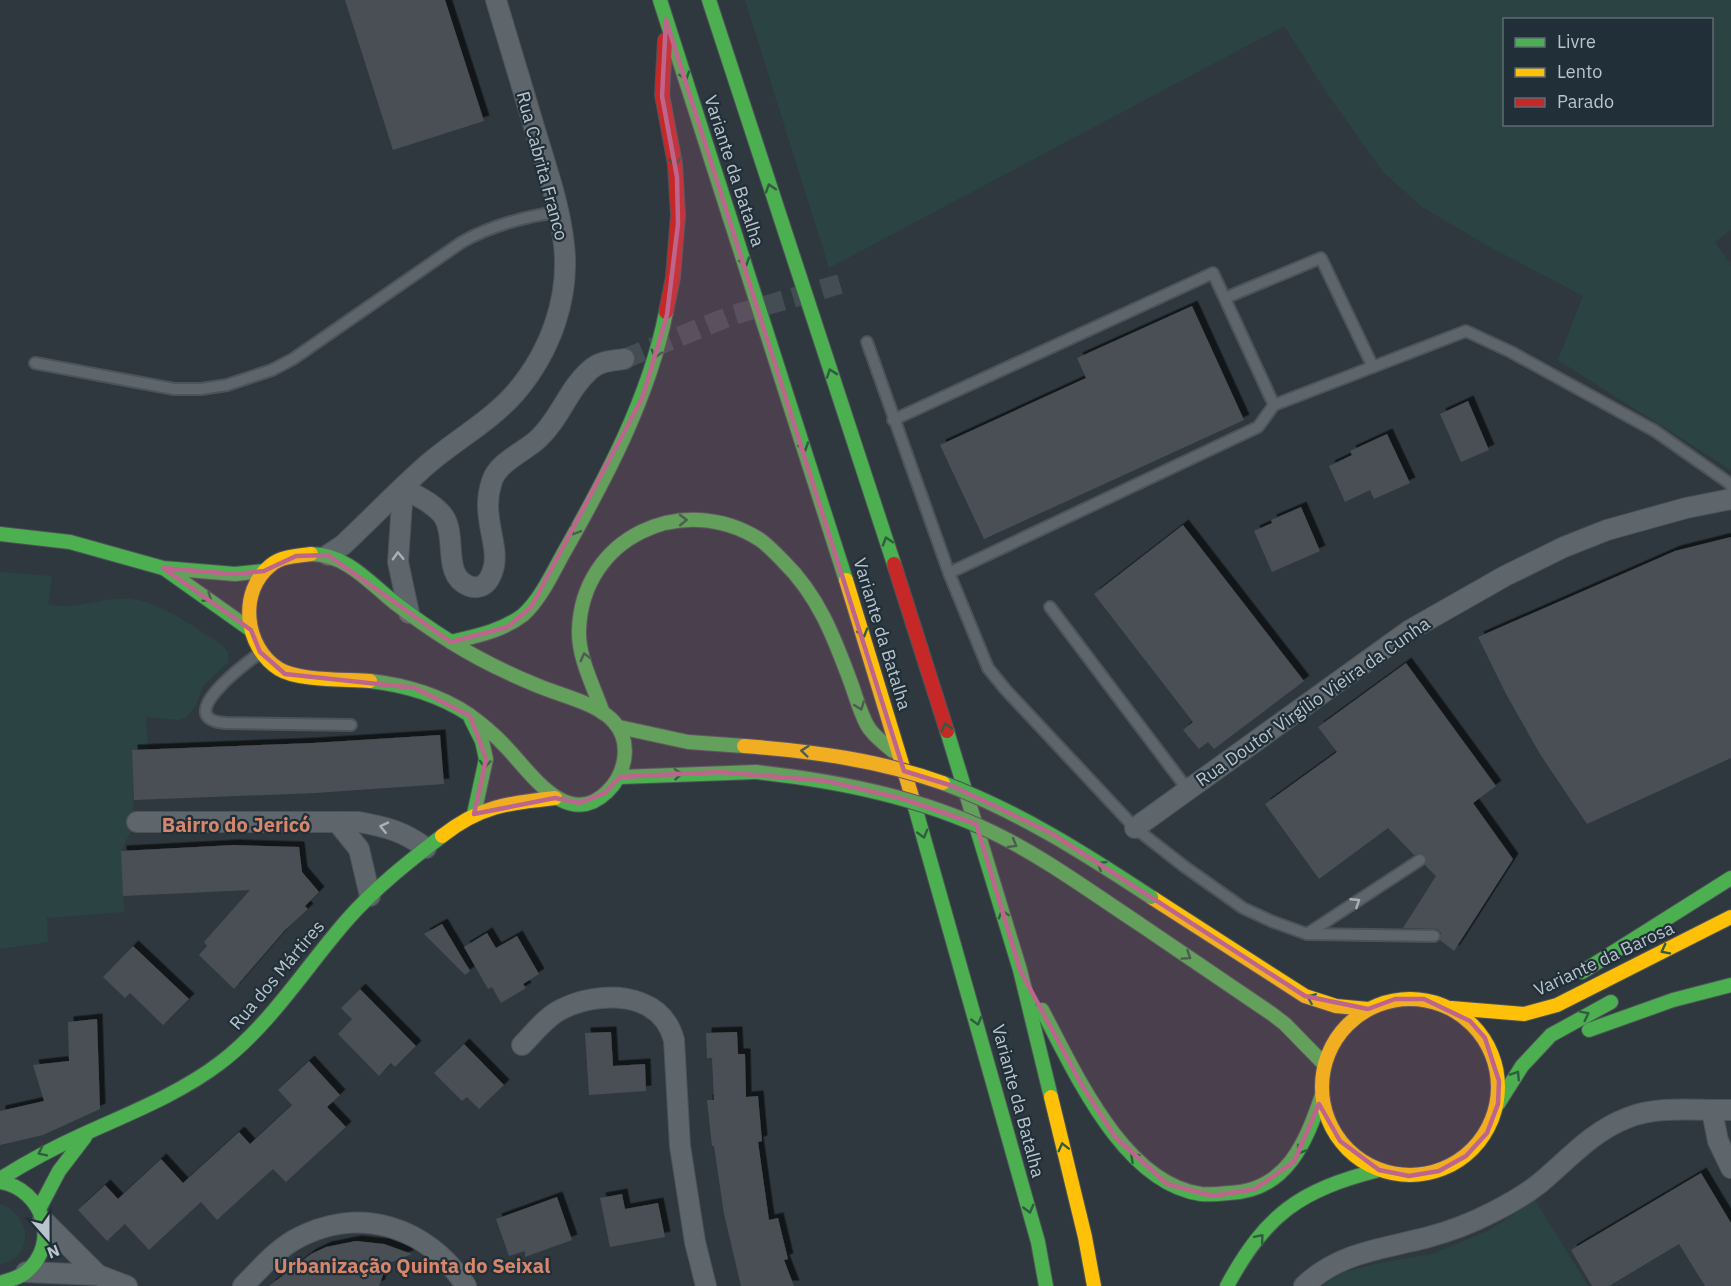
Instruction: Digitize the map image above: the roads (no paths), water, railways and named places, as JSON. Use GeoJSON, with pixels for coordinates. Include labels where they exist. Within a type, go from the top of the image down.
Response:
{"type":"FeatureCollection","features":[{"type":"Feature","properties":{"kind":"main road","name":"Variante da Batalha"},"geometry":{"type":"LineString","coordinates":[[660,0],[804,447],[900,758],[985,1048],[1038,1242],[1046,1286]]}},
{"type":"Feature","properties":{"kind":"main road","name":"Variante da Batalha"},"geometry":{"type":"LineString","coordinates":[[709,0],[933,683],[1020,970],[1085,1237],[1094,1286]]}},
{"type":"Feature","properties":{"kind":"main road"},"geometry":{"type":"LineString","coordinates":[[451,642],[507,627],[522,617],[531,607],[600,484],[642,398],[649,378],[667,315],[678,224],[677,177],[662,96],[666,21]]}},
{"type":"Feature","properties":{"kind":"main road"},"geometry":{"type":"LineString","coordinates":[[603,713],[579,631],[581,611],[598,567],[615,549],[638,532],[673,520],[705,520],[729,524],[759,538],[811,593],[833,634],[868,727],[900,758]]}},
{"type":"Feature","properties":{"kind":"main road"},"geometry":{"type":"LineString","coordinates":[[0,534],[70,542],[163,568],[235,573],[264,571]]}},
{"type":"Feature","properties":{"kind":"main road"},"geometry":{"type":"LineString","coordinates":[[555,798],[541,786],[510,749],[489,730],[446,700],[415,688],[362,680],[285,674],[271,666],[260,652],[251,630],[250,598],[257,579],[277,561],[311,554],[328,555],[342,561],[451,642],[522,679],[603,713],[618,728],[624,742],[624,766],[620,777],[756,772],[793,776],[871,790],[974,823],[1022,849],[1138,923],[1272,1014],[1324,1064]]}},
{"type":"Feature","properties":{"kind":"main road"},"geometry":{"type":"LineString","coordinates":[[163,568],[251,630]]}},
{"type":"Feature","properties":{"kind":"main road"},"geometry":{"type":"LineString","coordinates":[[470,716],[482,741],[486,759],[474,814]]}},
{"type":"Feature","properties":{"kind":"main road"},"geometry":{"type":"LineString","coordinates":[[618,728],[688,742],[840,756],[952,786],[999,806],[1051,833],[1305,996],[1336,1006],[1368,1009]]}},
{"type":"Feature","properties":{"kind":"main road","name":"Rua dos Mártires"},"geometry":{"type":"LineString","coordinates":[[0,1180],[34,1156],[182,1089],[237,1049],[264,1022],[347,920],[381,885],[426,848],[474,814],[525,802],[555,798],[567,803],[580,803],[605,793],[620,777]]}},
{"type":"Feature","properties":{"kind":"main road"},"geometry":{"type":"LineString","coordinates":[[1569,980],[1731,878]]}},
{"type":"Feature","properties":{"kind":"main road","name":"Variante da Barosa"},"geometry":{"type":"LineString","coordinates":[[1451,1008],[1524,1014],[1557,1005],[1731,917]]}},
{"type":"Feature","properties":{"kind":"main road"},"geometry":{"type":"LineString","coordinates":[[1020,970],[1081,1084],[1115,1137],[1131,1155],[1167,1184],[1188,1192],[1214,1196],[1255,1189],[1275,1179],[1294,1162],[1307,1139],[1322,1095],[1324,1064],[1333,1042],[1348,1023],[1368,1009],[1395,999],[1424,999],[1451,1008],[1478,1029],[1495,1058],[1499,1081],[1498,1104]]}},
{"type":"Feature","properties":{"kind":"main road"},"geometry":{"type":"LineString","coordinates":[[1538,1049],[1645,1009],[1731,985]]}},
{"type":"Feature","properties":{"kind":"main road"},"geometry":{"type":"LineString","coordinates":[[1496,1011],[1541,995]]}},
{"type":"Feature","properties":{"kind":"main road"},"geometry":{"type":"LineString","coordinates":[[1322,1095],[1328,1119],[1340,1141],[1357,1158],[1379,1170],[1409,1176],[1439,1171],[1467,1156],[1486,1133],[1498,1104],[1522,1066],[1551,1035],[1623,995]]}},
{"type":"Feature","properties":{"kind":"main road","name":"Rua dos Mártires"},"geometry":{"type":"LineString","coordinates":[[41,1215],[46,1191],[61,1165],[88,1133]]}},
{"type":"Feature","properties":{"kind":"main road"},"geometry":{"type":"LineString","coordinates":[[1227,1286],[1242,1260],[1261,1236],[1297,1201],[1319,1189],[1379,1170]]}},
{"type":"Feature","properties":{"kind":"main road"},"geometry":{"type":"LineString","coordinates":[[0,1180],[14,1185],[28,1195],[41,1215],[45,1231],[40,1254],[12,1280]]}},
{"type":"Feature","properties":{"kind":"street","name":"Rua Cabrita Franco"},"geometry":{"type":"LineString","coordinates":[[328,555],[343,545],[429,463],[499,410],[532,372],[544,352],[560,306],[564,273],[564,245],[545,163],[496,0]]}},
{"type":"Feature","properties":{"kind":"street"},"geometry":{"type":"LineString","coordinates":[[409,613],[398,562],[403,488],[437,509],[444,517],[450,536],[452,564],[462,582],[471,587],[486,584],[496,561],[488,515],[492,479],[503,466],[546,431],[580,380],[591,368],[604,362],[624,359]]}},
{"type":"Feature","properties":{"kind":"street","name":"Rua Doutor Virgílio Vieira da Cunha"},"geometry":{"type":"LineString","coordinates":[[1135,828],[1410,630],[1505,576],[1564,547],[1607,530],[1686,508],[1731,499]]}},
{"type":"Feature","properties":{"kind":"street"},"geometry":{"type":"LineString","coordinates":[[137,822],[359,822],[392,829],[409,836],[426,848]]}},
{"type":"Feature","properties":{"kind":"street"},"geometry":{"type":"LineString","coordinates":[[338,823],[359,849],[370,896]]}},
{"type":"Feature","properties":{"kind":"street"},"geometry":{"type":"LineString","coordinates":[[522,1045],[556,1013],[601,997],[637,1001],[656,1012],[667,1024],[674,1040],[680,1146],[695,1242],[706,1286]]}},
{"type":"Feature","properties":{"kind":"street"},"geometry":{"type":"LineString","coordinates":[[1304,1286],[1335,1262],[1355,1254],[1461,1227],[1493,1213],[1539,1183],[1583,1143],[1605,1127],[1621,1120],[1659,1110],[1722,1110],[1718,1141],[1731,1168]]}},
{"type":"Feature","properties":{"kind":"street"},"geometry":{"type":"LineString","coordinates":[[41,1215],[99,1275],[127,1286]]}},
{"type":"Feature","properties":{"kind":"street"},"geometry":{"type":"LineString","coordinates":[[243,1286],[293,1240],[332,1224],[348,1222],[385,1226],[417,1238],[439,1253],[466,1286]]}},
{"type":"Feature","properties":{"kind":"street"},"geometry":{"type":"LineString","coordinates":[[12,1280],[99,1275]]}},
{"type":"Feature","properties":{"kind":"lane"},"geometry":{"type":"LineString","coordinates":[[35,363],[174,389],[201,389],[253,377],[293,359],[462,242],[483,230],[503,223],[557,212]]}},
{"type":"Feature","properties":{"kind":"lane"},"geometry":{"type":"LineString","coordinates":[[1225,298],[1321,258],[1372,367]]}},
{"type":"Feature","properties":{"kind":"lane"},"geometry":{"type":"LineString","coordinates":[[893,420],[1214,273],[1274,405]]}},
{"type":"Feature","properties":{"kind":"lane"},"geometry":{"type":"LineString","coordinates":[[949,573],[1258,427],[1274,405],[1466,331],[1511,352],[1655,431],[1731,486]]}},
{"type":"Feature","properties":{"kind":"lane"},"geometry":{"type":"LineString","coordinates":[[867,342],[949,573],[988,668],[1013,698],[1135,828],[1243,908],[1271,921],[1307,934],[1434,936]]}},
{"type":"Feature","properties":{"kind":"lane"},"geometry":{"type":"LineString","coordinates":[[1050,607],[1188,790]]}},
{"type":"Feature","properties":{"kind":"lane"},"geometry":{"type":"LineString","coordinates":[[260,652],[223,681],[214,691],[207,709],[210,719],[227,723],[351,725]]}},
{"type":"Feature","properties":{"kind":"lane"},"geometry":{"type":"LineString","coordinates":[[1307,934],[1420,860]]}},
{"type":"Feature","properties":{"kind":"tunnel"},"geometry":{"type":"LineString","coordinates":[[624,359],[733,315],[840,284]]}},
{"type":"Feature","properties":{"kind":"district","name":"Bairro do Jericó"},"geometry":{"type":"Point","coordinates":[236,825]}},
{"type":"Feature","properties":{"kind":"district","name":"Urbanização Quinta do Seixal"},"geometry":{"type":"Point","coordinates":[412,1266]}}]}
